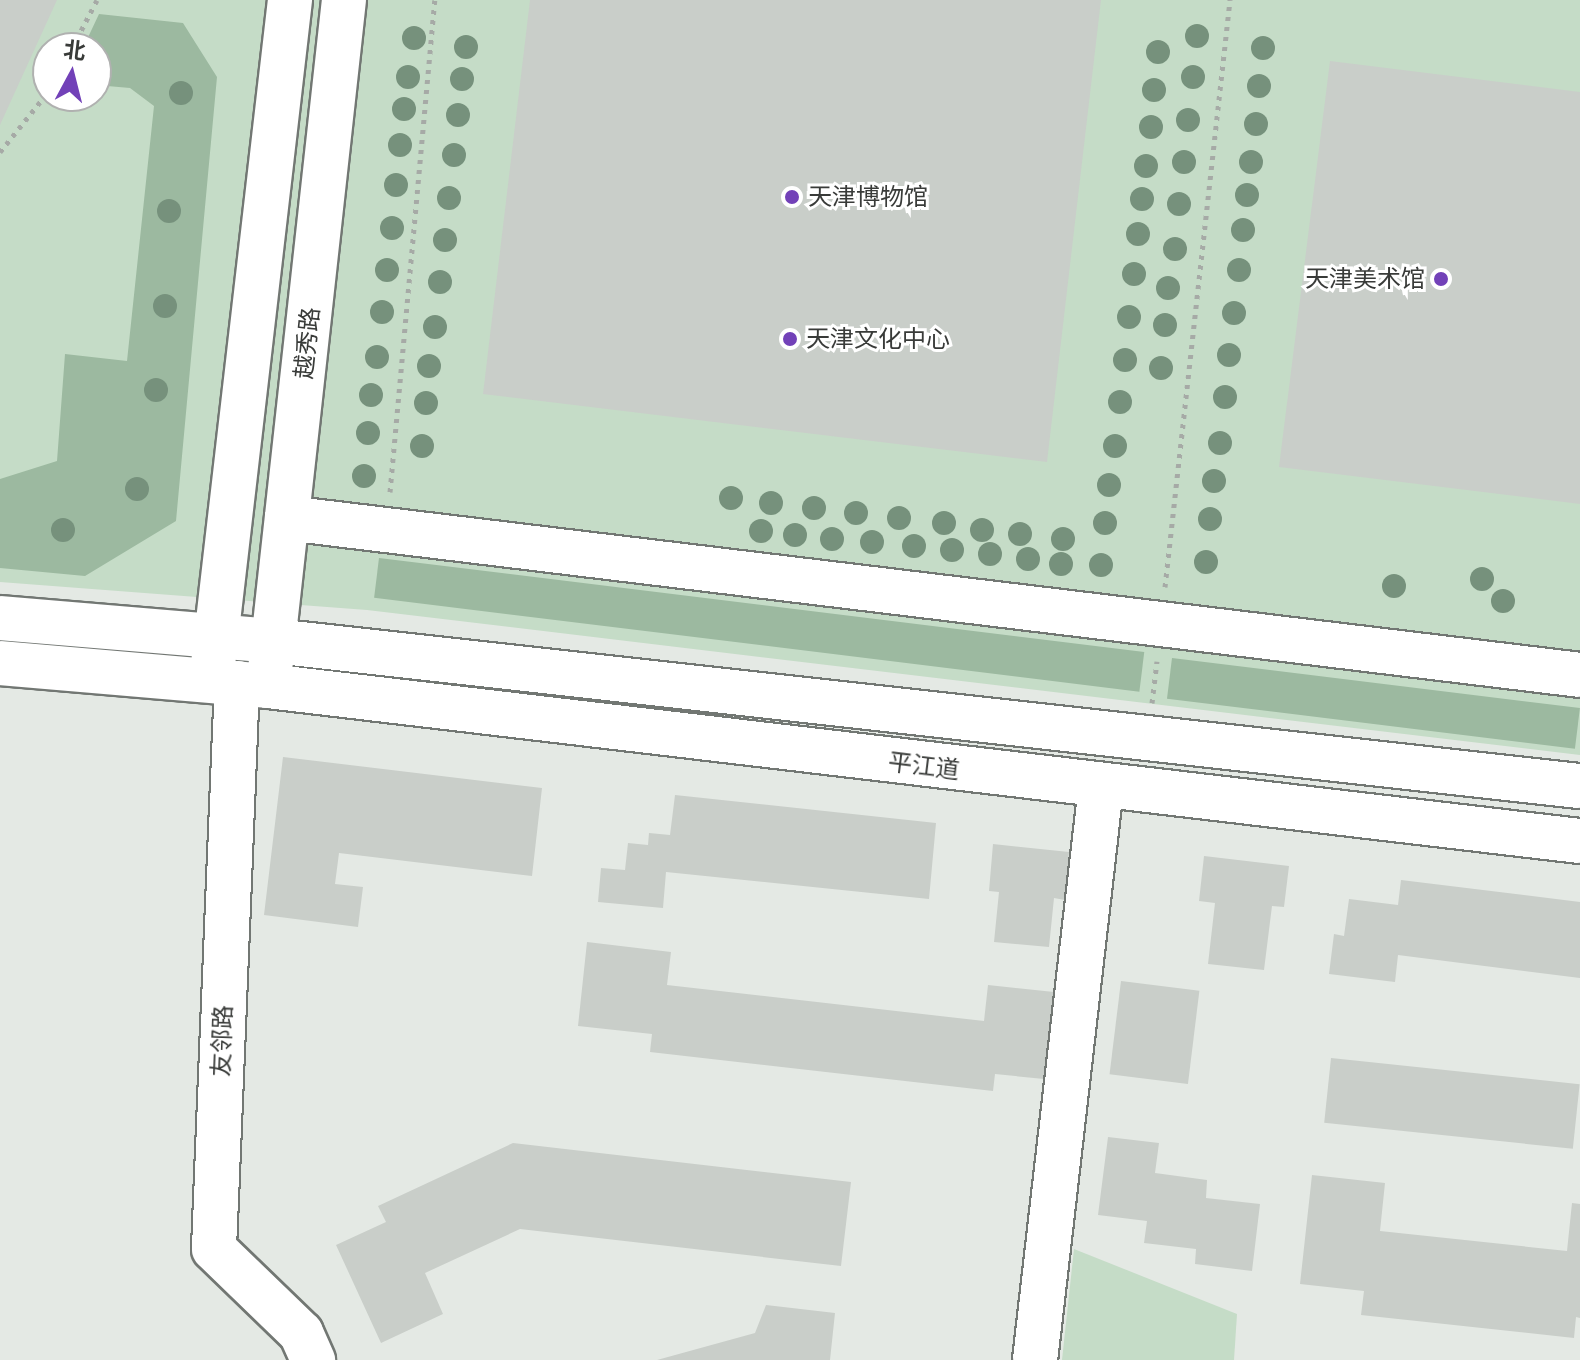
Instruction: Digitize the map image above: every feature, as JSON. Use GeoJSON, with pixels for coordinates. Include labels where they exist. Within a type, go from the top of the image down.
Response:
{"type":"FeatureCollection","features":[{"type":"Feature","properties":{"kind":"street"},"geometry":{"type":"LineString","coordinates":[[239,683],[217,636],[290,0]]}},
{"type":"Feature","properties":{"kind":"street","name":"越秀路"},"geometry":{"type":"LineString","coordinates":[[239,683],[274,641],[344,0]]}},
{"type":"Feature","properties":{"kind":"street"},"geometry":{"type":"LineString","coordinates":[[287,518],[1161,628],[1580,675]]}},
{"type":"Feature","properties":{"kind":"street"},"geometry":{"type":"LineString","coordinates":[[0,618],[274,641],[1580,786]]}},
{"type":"Feature","properties":{"kind":"street","name":"平江道"},"geometry":{"type":"LineString","coordinates":[[0,663],[239,683],[1101,787],[1580,841]]}},
{"type":"Feature","properties":{"kind":"street","name":"友邻路"},"geometry":{"type":"LineString","coordinates":[[239,683],[214,1249],[301,1333],[313,1360]]}},
{"type":"Feature","properties":{"kind":"street"},"geometry":{"type":"LineString","coordinates":[[1035,1360],[1101,787]]}},
{"type":"Feature","properties":{"kind":"path"},"geometry":{"type":"LineString","coordinates":[[80,32],[97,0]]}},
{"type":"Feature","properties":{"kind":"path"},"geometry":{"type":"LineString","coordinates":[[417,533],[387,489],[435,0]]}},
{"type":"Feature","properties":{"kind":"path"},"geometry":{"type":"LineString","coordinates":[[1149,736],[1230,0]]}},
{"type":"Feature","properties":{"kind":"path"},"geometry":{"type":"LineString","coordinates":[[0,152],[32,112]]}},
{"type":"Feature","properties":{"kind":"green space","name":"天津文化中心"},"geometry":{"type":"Polygon","coordinates":[[[0,0],[1580,0],[1580,755],[367,610],[0,582],[0,0]]]}},
{"type":"Feature","properties":{"kind":"green space"},"geometry":{"type":"Polygon","coordinates":[[[99,14],[183,23],[217,77],[176,521],[85,576],[0,568],[0,479],[57,461],[65,354],[127,361],[154,106],[130,88],[112,86],[112,32],[91,32],[99,14]]]}},
{"type":"Feature","properties":{"kind":"green space"},"geometry":{"type":"Polygon","coordinates":[[[379,558],[1144,652],[1139,692],[374,598],[379,558]]]}},
{"type":"Feature","properties":{"kind":"green space"},"geometry":{"type":"Polygon","coordinates":[[[1172,658],[1580,708],[1575,749],[1167,699],[1172,658]]]}},
{"type":"Feature","properties":{"kind":"green space"},"geometry":{"type":"Polygon","coordinates":[[[1074,1249],[1237,1314],[1234,1360],[1062,1360],[1074,1249]]]}},
{"type":"Feature","properties":{"kind":"building"},"geometry":{"type":"Polygon","coordinates":[[[0,0],[57,0],[42,32],[32,32],[32,55],[0,125],[0,0]]]}},
{"type":"Feature","properties":{"kind":"building","name":"天津博物馆"},"geometry":{"type":"Polygon","coordinates":[[[530,0],[1101,0],[1047,462],[483,394],[530,0]]]}},
{"type":"Feature","properties":{"kind":"building","name":"天津美术馆"},"geometry":{"type":"Polygon","coordinates":[[[1330,61],[1580,92],[1580,504],[1279,467],[1330,61]]]}},
{"type":"Feature","properties":{"kind":"building"},"geometry":{"type":"Polygon","coordinates":[[[283,757],[542,788],[532,876],[339,853],[335,884],[363,887],[358,927],[264,915],[283,757]]]}},
{"type":"Feature","properties":{"kind":"building"},"geometry":{"type":"Polygon","coordinates":[[[675,795],[936,823],[929,899],[666,872],[663,908],[598,902],[601,868],[625,870],[628,843],[648,845],[649,833],[670,835],[675,795]]]}},
{"type":"Feature","properties":{"kind":"building"},"geometry":{"type":"Polygon","coordinates":[[[993,844],[1069,852],[1065,900],[1054,898],[1049,947],[994,942],[999,892],[989,891],[993,844]]]}},
{"type":"Feature","properties":{"kind":"building"},"geometry":{"type":"Polygon","coordinates":[[[1204,856],[1289,866],[1284,907],[1272,906],[1264,970],[1208,964],[1215,903],[1199,901],[1204,856]]]}},
{"type":"Feature","properties":{"kind":"building"},"geometry":{"type":"Polygon","coordinates":[[[1401,880],[1580,902],[1580,978],[1398,955],[1395,982],[1329,974],[1334,934],[1344,936],[1349,899],[1398,905],[1401,880]]]}},
{"type":"Feature","properties":{"kind":"building"},"geometry":{"type":"Polygon","coordinates":[[[587,942],[671,952],[667,985],[984,1021],[988,985],[1054,992],[1044,1079],[995,1074],[993,1091],[650,1052],[652,1034],[578,1026],[587,942]]]}},
{"type":"Feature","properties":{"kind":"building"},"geometry":{"type":"Polygon","coordinates":[[[1121,981],[1199,991],[1188,1084],[1110,1074],[1121,981]]]}},
{"type":"Feature","properties":{"kind":"building"},"geometry":{"type":"Polygon","coordinates":[[[1331,1058],[1580,1084],[1573,1149],[1324,1123],[1331,1058]]]}},
{"type":"Feature","properties":{"kind":"building"},"geometry":{"type":"Polygon","coordinates":[[[1108,1137],[1159,1143],[1155,1173],[1207,1180],[1206,1198],[1260,1204],[1252,1271],[1195,1264],[1196,1249],[1144,1243],[1147,1221],[1098,1215],[1108,1137]]]}},
{"type":"Feature","properties":{"kind":"building"},"geometry":{"type":"Polygon","coordinates":[[[513,1143],[851,1182],[841,1266],[520,1229],[425,1273],[443,1314],[381,1343],[336,1245],[386,1222],[378,1206],[513,1143]]]}},
{"type":"Feature","properties":{"kind":"building"},"geometry":{"type":"Polygon","coordinates":[[[1312,1175],[1385,1183],[1380,1231],[1567,1251],[1572,1203],[1580,1204],[1580,1318],[1576,1317],[1574,1338],[1361,1315],[1364,1291],[1300,1284],[1312,1175]]]}},
{"type":"Feature","properties":{"kind":"building"},"geometry":{"type":"Polygon","coordinates":[[[766,1305],[835,1313],[830,1360],[657,1360],[755,1333],[766,1305]]]}},
{"type":"Feature","properties":{"kind":"place","name":"天津博物馆"},"geometry":{"type":"Point","coordinates":[792,197]}},
{"type":"Feature","properties":{"kind":"place","name":"天津美术馆"},"geometry":{"type":"Point","coordinates":[1441,279]}},
{"type":"Feature","properties":{"kind":"place","name":"天津文化中心"},"geometry":{"type":"Point","coordinates":[790,339]}}]}
